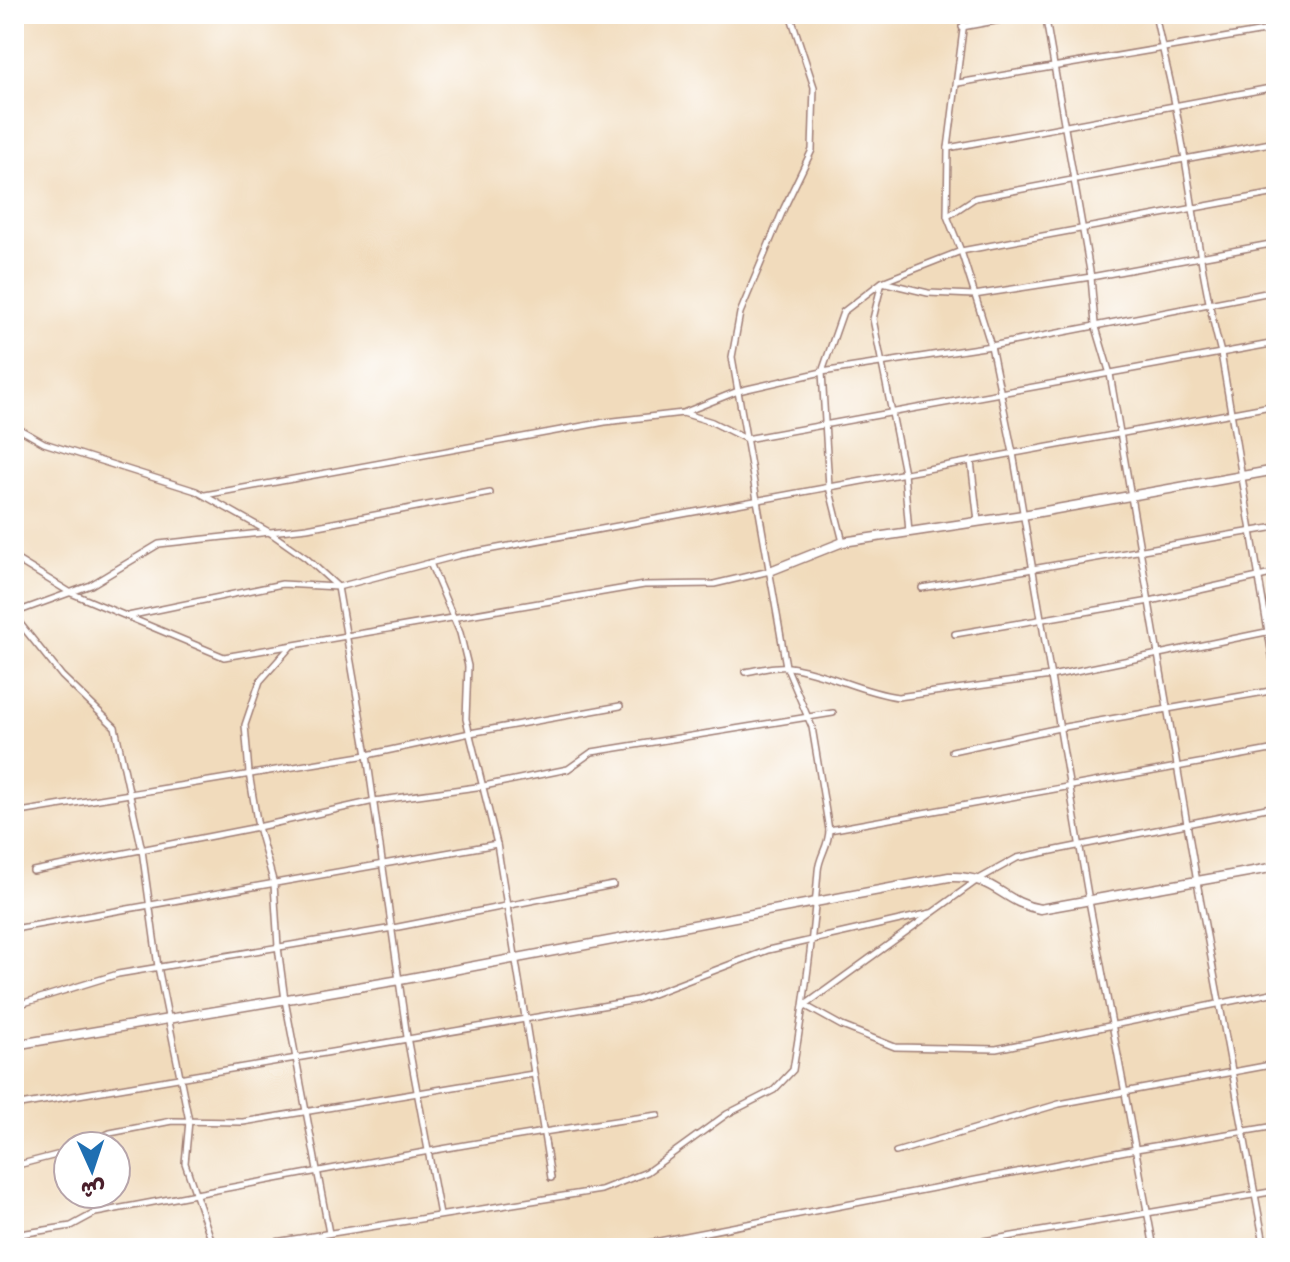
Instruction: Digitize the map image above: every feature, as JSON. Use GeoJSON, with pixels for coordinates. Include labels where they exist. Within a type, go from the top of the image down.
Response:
{"type":"FeatureCollection","features":[{"type":"Feature","properties":{"kind":"main road"},"geometry":{"type":"LineString","coordinates":[[770,571],[843,542],[1023,515],[1276,470]]}},
{"type":"Feature","properties":{"kind":"main road"},"geometry":{"type":"LineString","coordinates":[[14,1045],[400,980],[949,877],[979,879],[1029,907],[1048,908],[1276,867]]}},
{"type":"Feature","properties":{"kind":"street"},"geometry":{"type":"LineString","coordinates":[[238,1248],[601,1190],[647,1172],[727,1114],[774,1090],[793,1070],[817,902],[818,866],[829,845],[829,830],[812,727],[786,666],[732,357],[740,313],[812,150],[814,87],[790,14]]}},
{"type":"Feature","properties":{"kind":"street"},"geometry":{"type":"LineString","coordinates":[[965,14],[948,148],[947,216],[991,346],[1013,453],[1079,845],[1154,1248]]}},
{"type":"Feature","properties":{"kind":"street"},"geometry":{"type":"LineString","coordinates":[[962,27],[1033,14]]}},
{"type":"Feature","properties":{"kind":"street"},"geometry":{"type":"LineString","coordinates":[[1045,14],[1091,277],[1095,324],[1110,374],[1197,882],[1264,1243]]}},
{"type":"Feature","properties":{"kind":"street"},"geometry":{"type":"LineString","coordinates":[[1155,14],[1176,105],[1191,208],[1202,256],[1207,304],[1221,353],[1276,679]]}},
{"type":"Feature","properties":{"kind":"street"},"geometry":{"type":"LineString","coordinates":[[1272,14],[1276,53]]}},
{"type":"Feature","properties":{"kind":"street"},"geometry":{"type":"LineString","coordinates":[[957,83],[1274,30]]}},
{"type":"Feature","properties":{"kind":"street"},"geometry":{"type":"LineString","coordinates":[[948,148],[1276,87]]}},
{"type":"Feature","properties":{"kind":"street"},"geometry":{"type":"LineString","coordinates":[[947,216],[975,198],[1276,142]]}},
{"type":"Feature","properties":{"kind":"street"},"geometry":{"type":"LineString","coordinates":[[843,542],[829,487],[822,372],[843,312],[882,282],[961,251],[1276,193]]}},
{"type":"Feature","properties":{"kind":"street"},"geometry":{"type":"LineString","coordinates":[[882,282],[928,293],[974,295],[1276,243]]}},
{"type":"Feature","properties":{"kind":"street"},"geometry":{"type":"LineString","coordinates":[[882,282],[873,319],[904,473],[909,532]]}},
{"type":"Feature","properties":{"kind":"street"},"geometry":{"type":"LineString","coordinates":[[205,495],[605,422],[683,413],[738,391],[822,372],[991,346],[1276,291]]}},
{"type":"Feature","properties":{"kind":"street"},"geometry":{"type":"LineString","coordinates":[[683,413],[712,422],[746,439],[1276,343]]}},
{"type":"Feature","properties":{"kind":"street"},"geometry":{"type":"LineString","coordinates":[[128,616],[282,584],[338,587],[460,555],[1276,405]]}},
{"type":"Feature","properties":{"kind":"street"},"geometry":{"type":"LineString","coordinates":[[14,426],[44,443],[205,495],[269,532],[306,558],[338,587],[367,755],[407,1037],[440,1215]]}},
{"type":"Feature","properties":{"kind":"street"},"geometry":{"type":"LineString","coordinates":[[971,461],[978,521]]}},
{"type":"Feature","properties":{"kind":"street"},"geometry":{"type":"LineString","coordinates":[[214,1248],[185,1163],[189,1121],[158,967],[142,850],[115,727],[62,676],[14,614],[91,585],[159,544],[307,528],[490,493]]}},
{"type":"Feature","properties":{"kind":"street"},"geometry":{"type":"LineString","coordinates":[[922,588],[1276,527]]}},
{"type":"Feature","properties":{"kind":"street"},"geometry":{"type":"LineString","coordinates":[[14,558],[71,593],[224,657],[644,585],[714,584],[770,571]]}},
{"type":"Feature","properties":{"kind":"street"},"geometry":{"type":"LineString","coordinates":[[430,563],[453,618],[468,666],[465,701],[470,733],[497,844],[551,1178]]}},
{"type":"Feature","properties":{"kind":"street"},"geometry":{"type":"LineString","coordinates":[[955,634],[1150,601],[1276,573]]}},
{"type":"Feature","properties":{"kind":"street"},"geometry":{"type":"LineString","coordinates":[[745,672],[786,666],[873,694],[898,697],[1051,676],[1276,630]]}},
{"type":"Feature","properties":{"kind":"street"},"geometry":{"type":"LineString","coordinates":[[291,646],[260,681],[245,725],[258,827],[274,884],[285,1000],[329,1233]]}},
{"type":"Feature","properties":{"kind":"street"},"geometry":{"type":"LineString","coordinates":[[952,751],[1059,728],[1276,690]]}},
{"type":"Feature","properties":{"kind":"street"},"geometry":{"type":"LineString","coordinates":[[14,813],[367,755],[620,706]]}},
{"type":"Feature","properties":{"kind":"street"},"geometry":{"type":"LineString","coordinates":[[33,871],[374,801],[484,786],[568,769],[592,752],[833,713]]}},
{"type":"Feature","properties":{"kind":"street"},"geometry":{"type":"LineString","coordinates":[[829,830],[1276,749]]}},
{"type":"Feature","properties":{"kind":"street"},"geometry":{"type":"LineString","coordinates":[[804,1005],[979,879],[1017,858],[1276,806]]}},
{"type":"Feature","properties":{"kind":"street"},"geometry":{"type":"LineString","coordinates":[[14,929],[497,844]]}},
{"type":"Feature","properties":{"kind":"street"},"geometry":{"type":"LineString","coordinates":[[14,1006],[118,974],[393,928],[613,885]]}},
{"type":"Feature","properties":{"kind":"street"},"geometry":{"type":"LineString","coordinates":[[14,1106],[637,1000],[768,950],[931,913]]}},
{"type":"Feature","properties":{"kind":"street"},"geometry":{"type":"LineString","coordinates":[[804,1005],[842,1026],[895,1047],[996,1049],[1276,992]]}},
{"type":"Feature","properties":{"kind":"street"},"geometry":{"type":"LineString","coordinates":[[896,1152],[1059,1104],[1276,1064]]}},
{"type":"Feature","properties":{"kind":"street"},"geometry":{"type":"LineString","coordinates":[[130,1130],[189,1121],[243,1122],[533,1074]]}},
{"type":"Feature","properties":{"kind":"street"},"geometry":{"type":"LineString","coordinates":[[14,1235],[71,1226],[95,1213],[317,1171],[543,1131],[658,1115]]}},
{"type":"Feature","properties":{"kind":"street"},"geometry":{"type":"LineString","coordinates":[[623,1248],[1136,1149],[1276,1126]]}},
{"type":"Feature","properties":{"kind":"street"},"geometry":{"type":"LineString","coordinates":[[14,1166],[52,1156]]}},
{"type":"Feature","properties":{"kind":"street"},"geometry":{"type":"LineString","coordinates":[[942,1248],[1276,1191]]}},
{"type":"Feature","properties":{"kind":"street"},"geometry":{"type":"LineString","coordinates":[[1238,1248],[1276,1241]]}}]}
